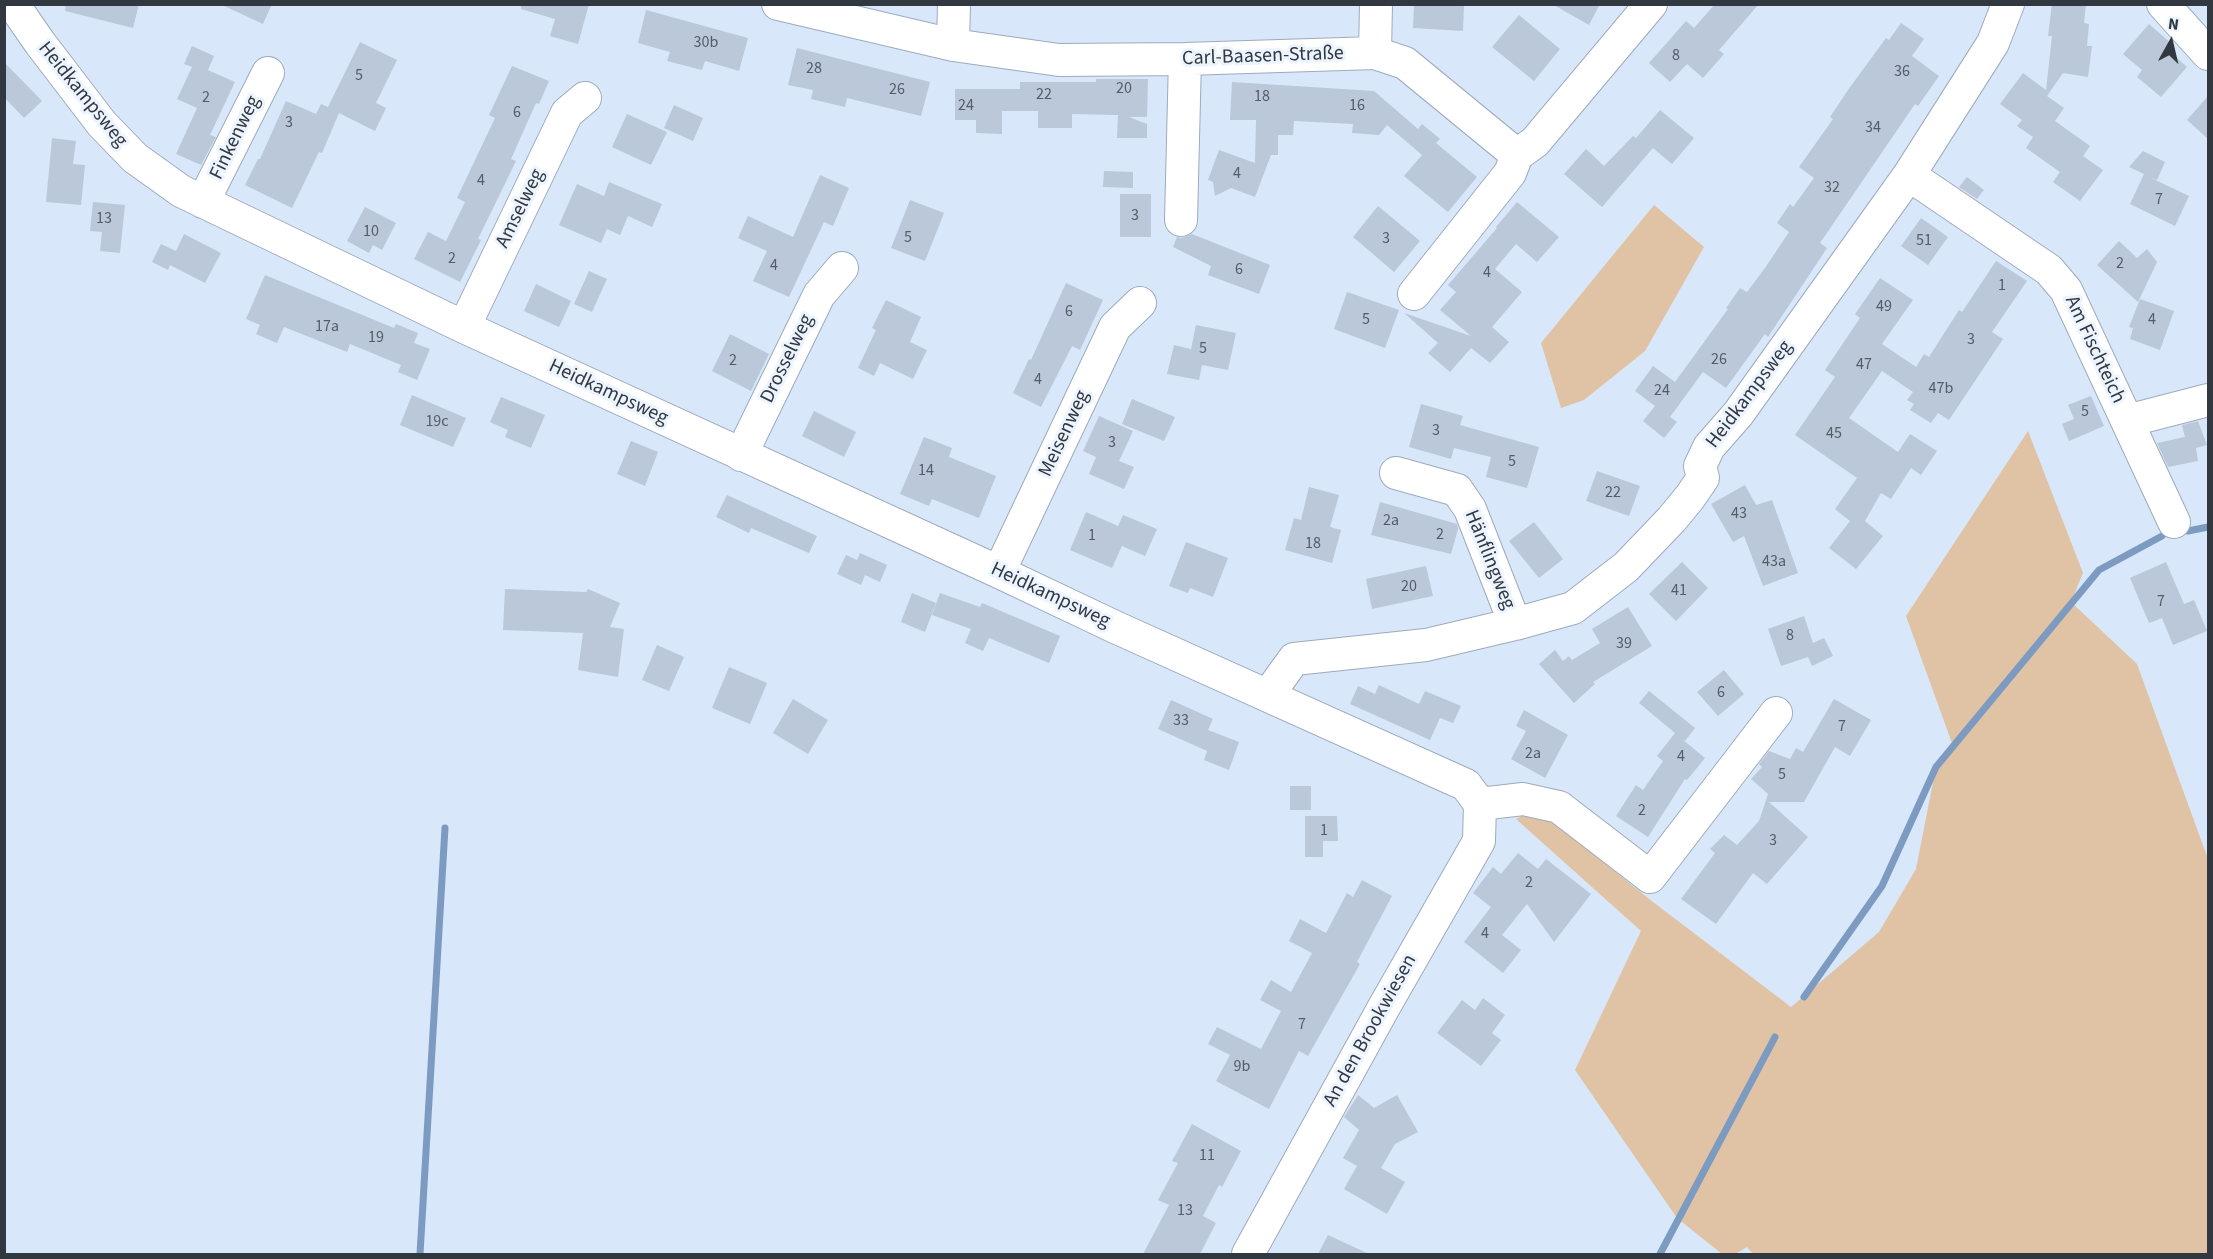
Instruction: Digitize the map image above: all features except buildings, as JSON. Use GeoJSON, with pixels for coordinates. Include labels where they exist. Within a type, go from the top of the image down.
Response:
{"type":"FeatureCollection","features":[{"type":"Feature","properties":{"kind":"street","name":"Heidkampsweg"},"geometry":{"type":"LineString","coordinates":[[13,4],[102,124],[135,158],[181,191],[464,327],[1115,627],[1466,785],[1480,804]]}},
{"type":"Feature","properties":{"kind":"street","name":"Carl-Baasen-Straße"},"geometry":{"type":"LineString","coordinates":[[778,4],[953,45],[1059,60],[1185,60],[1375,53],[1405,63],[1516,155]]}},
{"type":"Feature","properties":{"kind":"street"},"geometry":{"type":"LineString","coordinates":[[953,45],[954,4]]}},
{"type":"Feature","properties":{"kind":"street"},"geometry":{"type":"LineString","coordinates":[[1375,53],[1376,4]]}},
{"type":"Feature","properties":{"kind":"street"},"geometry":{"type":"LineString","coordinates":[[1414,294],[1510,173],[1516,155],[1535,142],[1651,4]]}},
{"type":"Feature","properties":{"kind":"street","name":"Heidkampsweg"},"geometry":{"type":"LineString","coordinates":[[1268,694],[1294,659],[1426,645],[1573,608],[1626,567],[1672,519],[1703,478],[1700,466],[1709,447],[1738,414],[1909,175],[1993,43],[2008,4]]}},
{"type":"Feature","properties":{"kind":"street"},"geometry":{"type":"LineString","coordinates":[[2163,4],[2208,54]]}},
{"type":"Feature","properties":{"kind":"street"},"geometry":{"type":"LineString","coordinates":[[1181,220],[1185,60]]}},
{"type":"Feature","properties":{"kind":"street","name":"Finkenweg"},"geometry":{"type":"LineString","coordinates":[[203,202],[268,73]]}},
{"type":"Feature","properties":{"kind":"street","name":"Amselweg"},"geometry":{"type":"LineString","coordinates":[[464,327],[567,113],[585,98]]}},
{"type":"Feature","properties":{"kind":"street","name":"Am Fischteich"},"geometry":{"type":"LineString","coordinates":[[1909,175],[2049,270],[2066,290],[2174,522]]}},
{"type":"Feature","properties":{"kind":"street","name":"Drosselweg"},"geometry":{"type":"LineString","coordinates":[[741,455],[819,295],[842,267]]}},
{"type":"Feature","properties":{"kind":"street","name":"Meisenweg"},"geometry":{"type":"LineString","coordinates":[[999,572],[1115,327],[1140,303]]}},
{"type":"Feature","properties":{"kind":"street"},"geometry":{"type":"LineString","coordinates":[[2127,421],[2208,400]]}},
{"type":"Feature","properties":{"kind":"street","name":"Hänflingweg"},"geometry":{"type":"LineString","coordinates":[[1396,473],[1457,490],[1470,509],[1515,624]]}},
{"type":"Feature","properties":{"kind":"street"},"geometry":{"type":"LineString","coordinates":[[1480,804],[1523,799],[1559,807],[1650,877],[1776,712]]}},
{"type":"Feature","properties":{"kind":"street","name":"An den Brookwiesen"},"geometry":{"type":"LineString","coordinates":[[1248,1254],[1384,1007],[1479,841],[1480,804]]}},
{"type":"Feature","properties":{"kind":"shaded area"},"geometry":{"type":"Polygon","coordinates":[[[1654,205],[1704,247],[1645,351],[1584,400],[1561,408],[1541,343],[1654,205]]]}},
{"type":"Feature","properties":{"kind":"shaded area"},"geometry":{"type":"Polygon","coordinates":[[[2028,431],[2083,573],[2071,602],[2137,664],[2208,859],[2208,1254],[1753,1254],[1747,1247],[1735,1254],[1722,1254],[1677,1218],[1575,1070],[1641,931],[1516,819],[1536,808],[1653,902],[1791,1007],[1879,932],[1916,869],[1936,767],[1953,746],[1906,616],[2028,431]]]}},
{"type":"Feature","properties":{"kind":"waterway"},"geometry":{"type":"LineString","coordinates":[[2188,531],[2208,527]]}},
{"type":"Feature","properties":{"kind":"waterway"},"geometry":{"type":"LineString","coordinates":[[1804,997],[1882,886],[1936,767],[2099,570],[2162,536]]}},
{"type":"Feature","properties":{"kind":"waterway"},"geometry":{"type":"LineString","coordinates":[[420,1254],[445,828]]}},
{"type":"Feature","properties":{"kind":"waterway"},"geometry":{"type":"LineString","coordinates":[[1660,1254],[1775,1037]]}}]}
